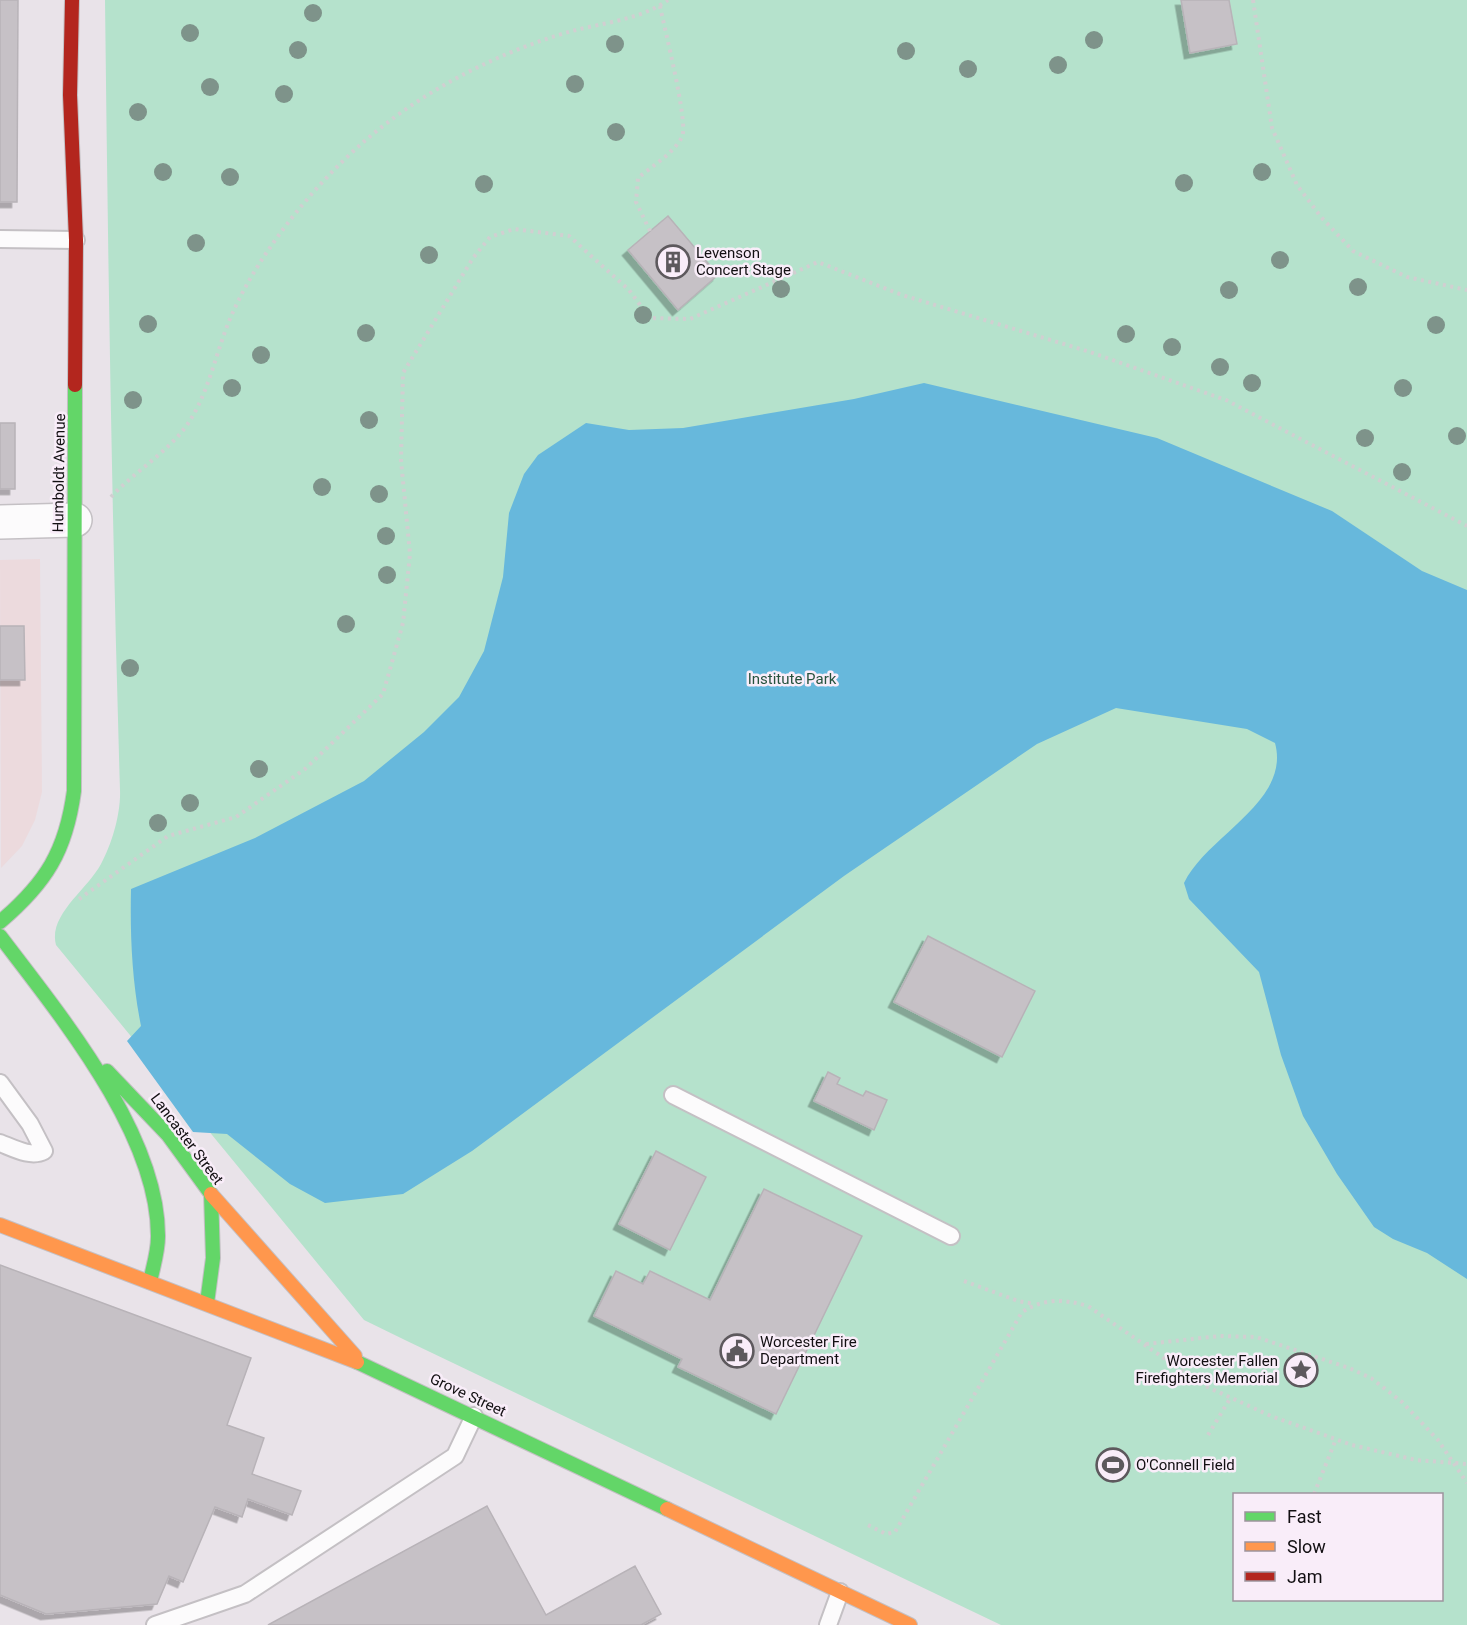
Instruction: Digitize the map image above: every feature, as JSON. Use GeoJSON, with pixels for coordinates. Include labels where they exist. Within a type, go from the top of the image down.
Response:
{"type":"FeatureCollection","features":[{"type":"Feature","properties":{"kind":"main road","name":"Humboldt Avenue"},"geometry":{"type":"LineString","coordinates":[[0,922],[33,893],[51,870],[64,843],[72,812],[76,240],[70,95],[72,0]]}},
{"type":"Feature","properties":{"kind":"main road","name":"Lancaster Street"},"geometry":{"type":"LineString","coordinates":[[0,936],[86,1051],[135,1143],[151,1188],[158,1235],[150,1282]]}},
{"type":"Feature","properties":{"kind":"main road","name":"Lancaster Street"},"geometry":{"type":"LineString","coordinates":[[86,1051],[141,1103],[211,1194],[213,1258],[207,1303]]}},
{"type":"Feature","properties":{"kind":"main road"},"geometry":{"type":"LineString","coordinates":[[211,1194],[362,1364]]}},
{"type":"Feature","properties":{"kind":"main road","name":"Grove Street"},"geometry":{"type":"LineString","coordinates":[[0,1225],[362,1364],[910,1625]]}},
{"type":"Feature","properties":{"kind":"street"},"geometry":{"type":"LineString","coordinates":[[0,522],[75,520]]}},
{"type":"Feature","properties":{"kind":"lane"},"geometry":{"type":"LineString","coordinates":[[0,239],[76,240]]}},
{"type":"Feature","properties":{"kind":"lane"},"geometry":{"type":"LineString","coordinates":[[0,1083],[30,1124],[44,1150],[39,1153],[24,1152],[0,1143]]}},
{"type":"Feature","properties":{"kind":"lane"},"geometry":{"type":"LineString","coordinates":[[673,1095],[951,1236]]}},
{"type":"Feature","properties":{"kind":"lane"},"geometry":{"type":"LineString","coordinates":[[155,1625],[245,1594],[455,1456],[474,1416]]}},
{"type":"Feature","properties":{"kind":"lane"},"geometry":{"type":"LineString","coordinates":[[828,1625],[840,1592]]}},
{"type":"Feature","properties":{"kind":"path"},"geometry":{"type":"LineString","coordinates":[[111,497],[186,426],[198,406],[233,311],[275,241],[345,159],[387,123],[475,69],[526,46],[566,32],[627,18],[660,6],[668,0]]}},
{"type":"Feature","properties":{"kind":"path"},"geometry":{"type":"LineString","coordinates":[[1253,0],[1272,128],[1297,185],[1321,217],[1353,251],[1407,277],[1467,290]]}},
{"type":"Feature","properties":{"kind":"path"},"geometry":{"type":"LineString","coordinates":[[650,231],[636,202],[638,178],[673,150],[684,135],[682,111],[660,6]]}},
{"type":"Feature","properties":{"kind":"path"},"geometry":{"type":"LineString","coordinates":[[79,899],[168,836],[236,817],[305,769],[383,694],[403,623],[410,554],[401,460],[403,374],[473,258],[490,237],[514,229],[569,236],[629,290],[650,318],[690,319],[818,262],[902,295],[1087,351],[1226,400],[1467,526]]}},
{"type":"Feature","properties":{"kind":"path"},"geometry":{"type":"LineString","coordinates":[[964,1281],[1018,1301],[1035,1304]]}},
{"type":"Feature","properties":{"kind":"path"},"geometry":{"type":"LineString","coordinates":[[868,1525],[886,1534],[895,1532],[904,1521],[1022,1312],[1035,1304],[1049,1300],[1069,1300],[1088,1306],[1203,1385],[1270,1416],[1336,1439],[1416,1460],[1467,1464]]}},
{"type":"Feature","properties":{"kind":"path"},"geometry":{"type":"LineString","coordinates":[[1145,1344],[1220,1336],[1256,1337],[1349,1368],[1371,1378],[1402,1402],[1438,1440],[1467,1483]]}},
{"type":"Feature","properties":{"kind":"path"},"geometry":{"type":"LineString","coordinates":[[1208,1435],[1231,1397]]}},
{"type":"Feature","properties":{"kind":"path"},"geometry":{"type":"LineString","coordinates":[[1314,1493],[1336,1439]]}},
{"type":"Feature","properties":{"kind":"shaded area"},"geometry":{"type":"Polygon","coordinates":[[[40,559],[42,792],[35,820],[22,846],[1,868],[0,560],[40,559]]]}},
{"type":"Feature","properties":{"kind":"green space","name":"Institute Park"},"geometry":{"type":"Polygon","coordinates":[[[105,0],[1467,0],[1467,1625],[1001,1625],[364,1320],[56,945],[55,934],[58,923],[70,903],[101,864],[112,838],[119,808],[105,0]]]}},
{"type":"Feature","properties":{"kind":"water"},"geometry":{"type":"Polygon","coordinates":[[[924,383],[1157,438],[1332,511],[1422,571],[1467,590],[1467,1279],[1427,1253],[1393,1239],[1374,1227],[1337,1174],[1303,1116],[1281,1055],[1259,972],[1189,899],[1184,883],[1195,866],[1259,801],[1271,783],[1277,764],[1275,743],[1247,729],[1116,708],[1037,744],[844,876],[472,1151],[403,1194],[325,1203],[290,1184],[227,1134],[193,1132],[127,1041],[141,1026],[132,958],[131,889],[255,838],[364,781],[424,732],[459,697],[484,651],[503,577],[509,513],[524,474],[538,455],[586,423],[629,430],[683,428],[854,399],[924,383]]]}},
{"type":"Feature","properties":{"kind":"building"},"geometry":{"type":"Polygon","coordinates":[[[0,0],[18,0],[17,202],[0,202],[0,0]]]}},
{"type":"Feature","properties":{"kind":"building"},"geometry":{"type":"Polygon","coordinates":[[[1181,0],[1229,0],[1237,44],[1190,53],[1181,0]]]}},
{"type":"Feature","properties":{"kind":"building","name":"Levenson Concert Stage"},"geometry":{"type":"Polygon","coordinates":[[[668,216],[718,275],[678,310],[628,250],[668,216]]]}},
{"type":"Feature","properties":{"kind":"building"},"geometry":{"type":"Polygon","coordinates":[[[0,423],[15,423],[15,489],[0,489],[0,423]]]}},
{"type":"Feature","properties":{"kind":"building"},"geometry":{"type":"Polygon","coordinates":[[[0,626],[24,626],[25,680],[0,680],[0,626]]]}},
{"type":"Feature","properties":{"kind":"building"},"geometry":{"type":"Polygon","coordinates":[[[928,936],[1035,991],[1002,1057],[894,1002],[928,936]]]}},
{"type":"Feature","properties":{"kind":"building"},"geometry":{"type":"Polygon","coordinates":[[[828,1072],[840,1078],[837,1084],[863,1096],[866,1091],[887,1100],[874,1130],[814,1101],[828,1072]]]}},
{"type":"Feature","properties":{"kind":"building"},"geometry":{"type":"Polygon","coordinates":[[[656,1151],[706,1177],[670,1250],[619,1224],[656,1151]]]}},
{"type":"Feature","properties":{"kind":"building"},"geometry":{"type":"Polygon","coordinates":[[[764,1189],[862,1236],[776,1414],[678,1367],[682,1359],[594,1316],[616,1271],[643,1284],[650,1271],[710,1300],[764,1189]]]}},
{"type":"Feature","properties":{"kind":"building"},"geometry":{"type":"Polygon","coordinates":[[[0,1265],[251,1358],[227,1425],[264,1438],[252,1474],[301,1491],[292,1515],[248,1499],[242,1517],[215,1507],[183,1582],[169,1576],[157,1604],[46,1614],[0,1595],[0,1265]]]}},
{"type":"Feature","properties":{"kind":"building"},"geometry":{"type":"Polygon","coordinates":[[[0,1265],[251,1358],[227,1425],[264,1438],[252,1474],[301,1491],[292,1515],[248,1499],[242,1517],[215,1507],[183,1582],[169,1576],[157,1604],[46,1614],[0,1595],[0,1265]]]}},
{"type":"Feature","properties":{"kind":"building"},"geometry":{"type":"Polygon","coordinates":[[[487,1506],[546,1615],[635,1566],[661,1614],[641,1625],[268,1625],[487,1506]]]}},
{"type":"Feature","properties":{"kind":"traffic: fast"},"geometry":{"type":"LineString","coordinates":[[0,922],[30,894],[51,864],[66,831],[74,791],[75,385]]}},
{"type":"Feature","properties":{"kind":"traffic: fast"},"geometry":{"type":"LineString","coordinates":[[0,936],[50,1001],[102,1077],[142,1157],[154,1198],[158,1237],[150,1282]]}},
{"type":"Feature","properties":{"kind":"traffic: fast"},"geometry":{"type":"LineString","coordinates":[[107,1071],[168,1135],[211,1194],[213,1258],[207,1303]]}},
{"type":"Feature","properties":{"kind":"traffic: fast"},"geometry":{"type":"LineString","coordinates":[[357,1362],[667,1509]]}},
{"type":"Feature","properties":{"kind":"traffic: slow"},"geometry":{"type":"LineString","coordinates":[[211,1194],[355,1356]]}},
{"type":"Feature","properties":{"kind":"traffic: slow"},"geometry":{"type":"LineString","coordinates":[[0,1225],[357,1362]]}},
{"type":"Feature","properties":{"kind":"traffic: slow"},"geometry":{"type":"LineString","coordinates":[[667,1509],[910,1625]]}},
{"type":"Feature","properties":{"kind":"traffic: jam"},"geometry":{"type":"LineString","coordinates":[[72,0],[70,95],[76,240],[75,385]]}},
{"type":"Feature","properties":{"kind":"place","name":"Levenson Concert Stage"},"geometry":{"type":"Point","coordinates":[673,262]}},
{"type":"Feature","properties":{"kind":"place","name":"Worcester Fire Department"},"geometry":{"type":"Point","coordinates":[737,1351]}},
{"type":"Feature","properties":{"kind":"place","name":"Worcester Fallen Firefighters Memorial"},"geometry":{"type":"Point","coordinates":[1301,1370]}},
{"type":"Feature","properties":{"kind":"place","name":"O'Connell Field"},"geometry":{"type":"Point","coordinates":[1113,1465]}}]}
